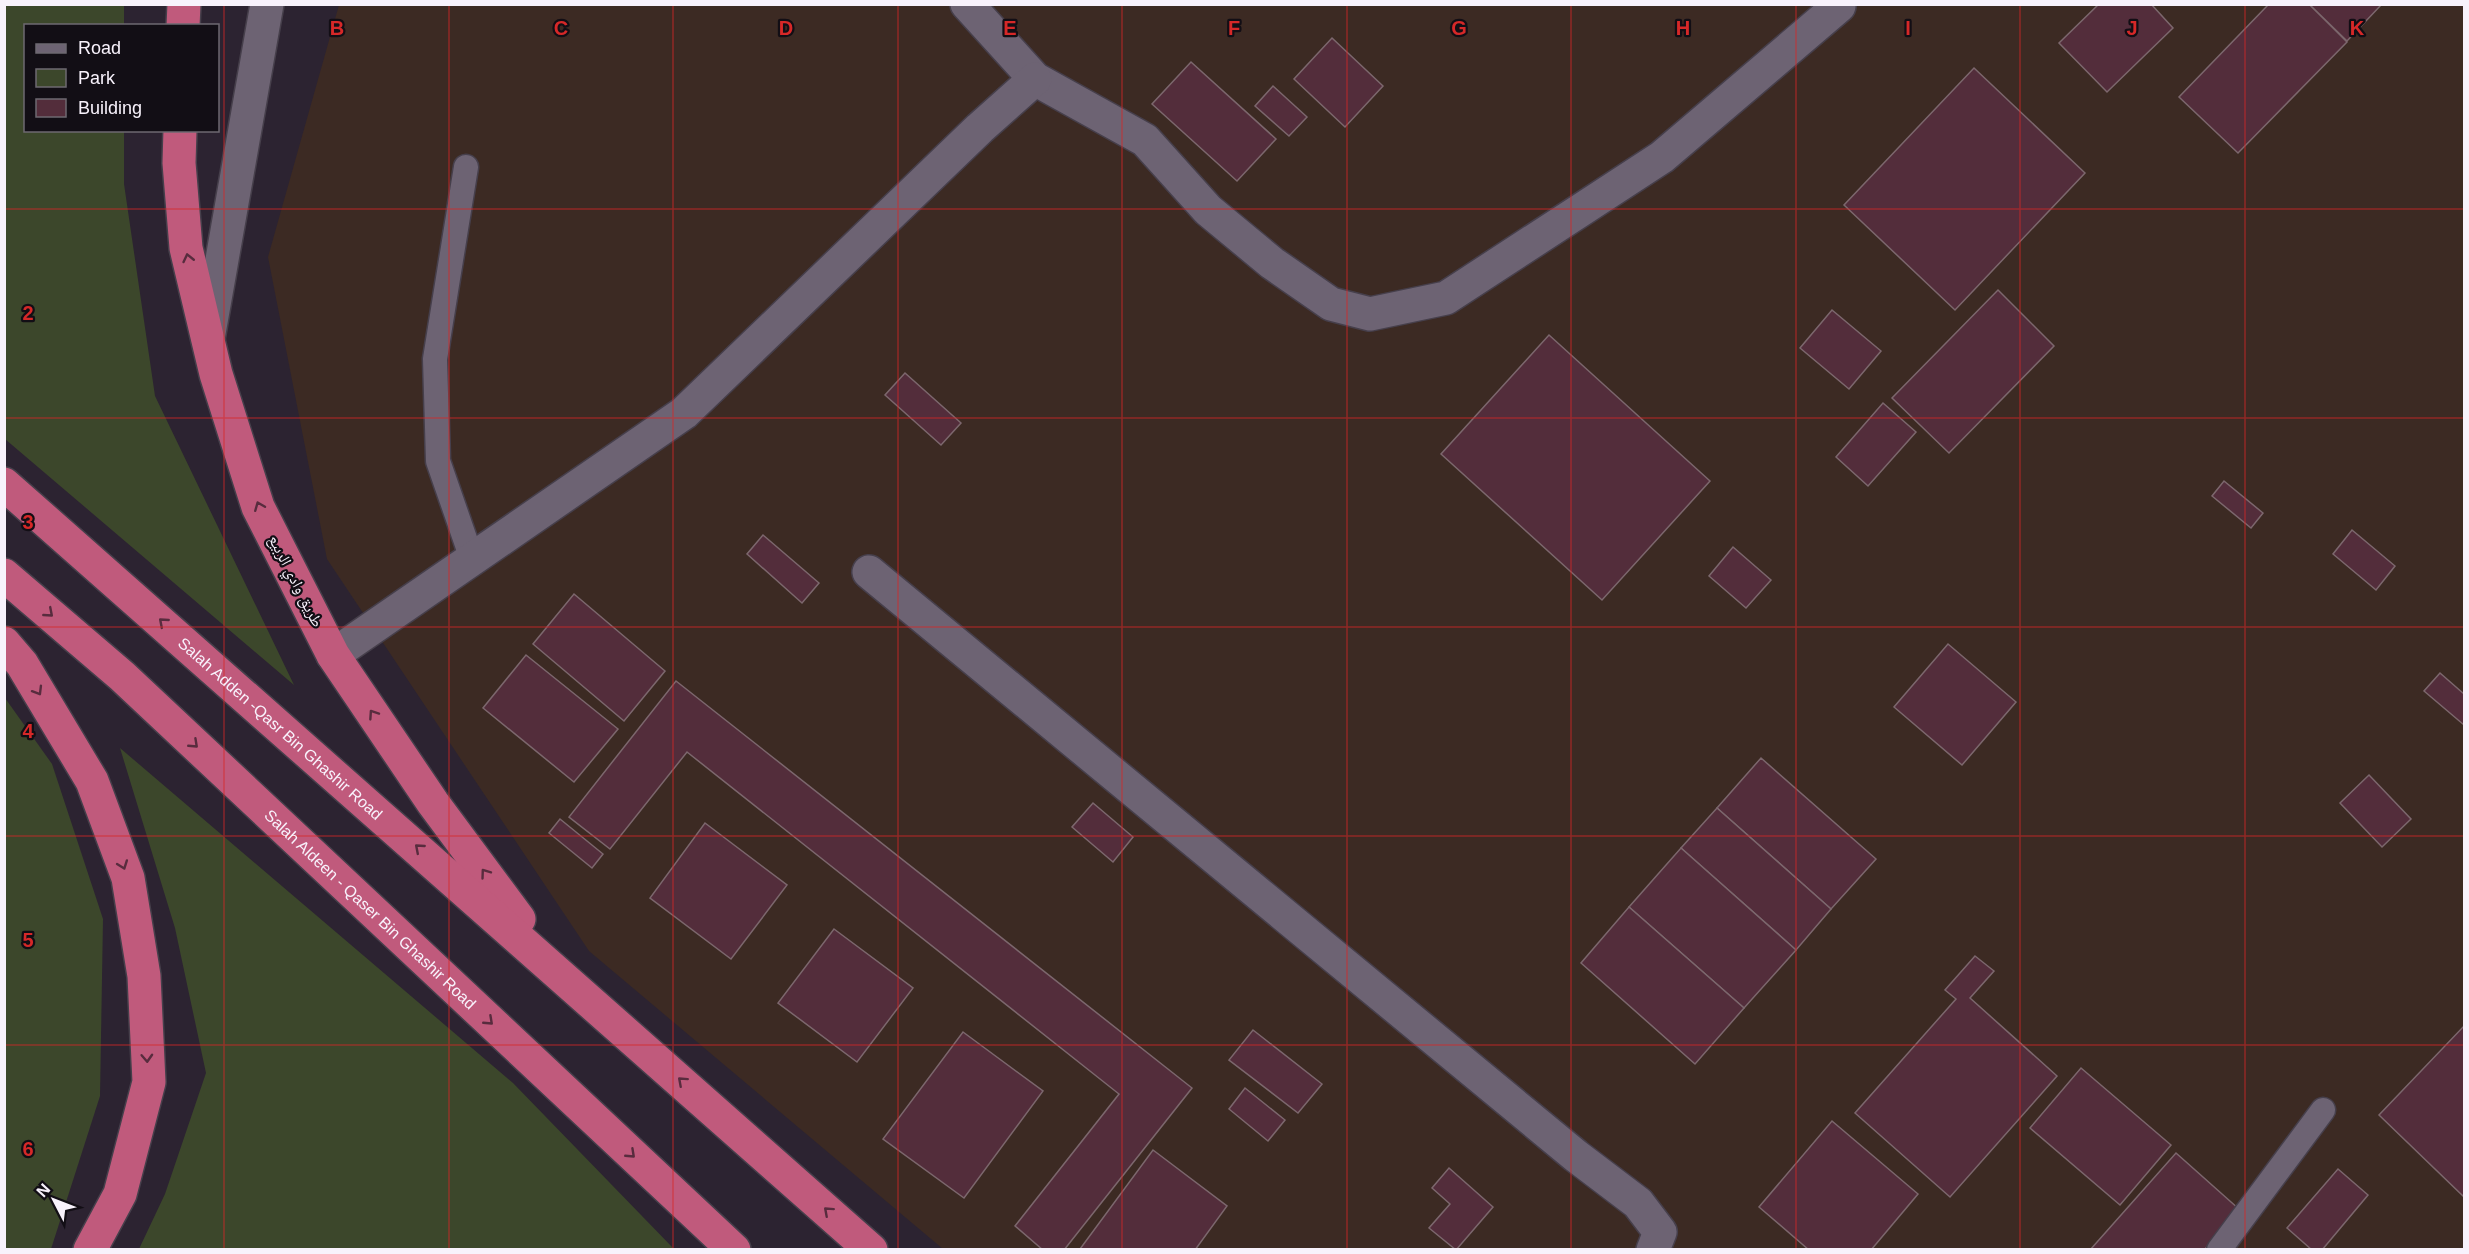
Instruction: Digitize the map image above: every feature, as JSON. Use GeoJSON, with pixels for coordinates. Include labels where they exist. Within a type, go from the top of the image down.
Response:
{"type":"FeatureCollection","features":[{"type":"Feature","properties":{"kind":"highway"},"geometry":{"type":"LineString","coordinates":[[183,24],[184,4]]}},
{"type":"Feature","properties":{"kind":"highway","name":"طريق وادي الربيع"},"geometry":{"type":"LineString","coordinates":[[180,132],[179,163],[186,248],[208,339],[258,507],[333,655],[433,803],[557,971]]}},
{"type":"Feature","properties":{"kind":"highway","name":"Salah Adden -Qasr Bin Ghashir Road"},"geometry":{"type":"LineString","coordinates":[[4,484],[557,971]]}},
{"type":"Feature","properties":{"kind":"highway","name":"Salah Aldeen - Qaser Bin Ghashir Road"},"geometry":{"type":"LineString","coordinates":[[4,575],[122,676],[734,1250]]}},
{"type":"Feature","properties":{"kind":"highway"},"geometry":{"type":"LineString","coordinates":[[4,643],[22,664],[92,781],[128,878],[144,976],[148,1082],[120,1194],[90,1250]]}},
{"type":"Feature","properties":{"kind":"highway"},"geometry":{"type":"LineString","coordinates":[[557,971],[871,1250]]}},
{"type":"Feature","properties":{"kind":"street"},"geometry":{"type":"LineString","coordinates":[[208,339],[267,4]]}},
{"type":"Feature","properties":{"kind":"street"},"geometry":{"type":"LineString","coordinates":[[967,4],[1035,79],[1145,140],[1208,210],[1272,263],[1331,304],[1370,314],[1446,298],[1662,157],[1839,6]]}},
{"type":"Feature","properties":{"kind":"street"},"geometry":{"type":"LineString","coordinates":[[333,655],[684,413],[980,128],[1035,79]]}},
{"type":"Feature","properties":{"kind":"street"},"geometry":{"type":"LineString","coordinates":[[869,572],[1576,1156],[1638,1203],[1660,1232],[1653,1250]]}},
{"type":"Feature","properties":{"kind":"lane"},"geometry":{"type":"LineString","coordinates":[[466,167],[435,359],[438,460],[472,560]]}},
{"type":"Feature","properties":{"kind":"lane"},"geometry":{"type":"LineString","coordinates":[[2219,1250],[2323,1110]]}},
{"type":"Feature","properties":{"kind":"shaded area"},"geometry":{"type":"Polygon","coordinates":[[[339,5],[2464,5],[2464,1249],[943,1249],[589,951],[327,559],[268,257],[339,5]]]}},
{"type":"Feature","properties":{"kind":"green space"},"geometry":{"type":"Polygon","coordinates":[[[5,4],[124,5],[124,24],[24,24],[24,132],[124,132],[124,184],[155,396],[294,685],[5,439],[5,4]]]}},
{"type":"Feature","properties":{"kind":"green space"},"geometry":{"type":"Polygon","coordinates":[[[5,698],[52,764],[103,919],[100,1096],[51,1249],[5,1249],[5,698]]]}},
{"type":"Feature","properties":{"kind":"green space"},"geometry":{"type":"Polygon","coordinates":[[[120,748],[513,1083],[674,1249],[139,1249],[165,1194],[206,1073],[175,928],[120,748]]]}},
{"type":"Feature","properties":{"kind":"building"},"geometry":{"type":"Polygon","coordinates":[[[2099,4],[2151,4],[2173,28],[2107,92],[2059,43],[2099,4]]]}},
{"type":"Feature","properties":{"kind":"building"},"geometry":{"type":"Polygon","coordinates":[[[2269,4],[2309,4],[2347,42],[2238,153],[2179,97],[2269,4]]]}},
{"type":"Feature","properties":{"kind":"building"},"geometry":{"type":"Polygon","coordinates":[[[2309,4],[2382,4],[2347,41],[2309,4]]]}},
{"type":"Feature","properties":{"kind":"building"},"geometry":{"type":"Polygon","coordinates":[[[1332,38],[1383,86],[1345,127],[1294,79],[1332,38]]]}},
{"type":"Feature","properties":{"kind":"building"},"geometry":{"type":"Polygon","coordinates":[[[1191,62],[1276,139],[1237,181],[1152,104],[1191,62]]]}},
{"type":"Feature","properties":{"kind":"building"},"geometry":{"type":"Polygon","coordinates":[[[1974,68],[2085,173],[1955,310],[1844,205],[1974,68]]]}},
{"type":"Feature","properties":{"kind":"building"},"geometry":{"type":"Polygon","coordinates":[[[1273,86],[1307,117],[1289,136],[1255,106],[1273,86]]]}},
{"type":"Feature","properties":{"kind":"building"},"geometry":{"type":"Polygon","coordinates":[[[1998,290],[2054,346],[1949,453],[1892,398],[1998,290]]]}},
{"type":"Feature","properties":{"kind":"building"},"geometry":{"type":"Polygon","coordinates":[[[1832,310],[1881,351],[1849,389],[1800,348],[1832,310]]]}},
{"type":"Feature","properties":{"kind":"building"},"geometry":{"type":"Polygon","coordinates":[[[1549,335],[1710,481],[1602,600],[1441,454],[1549,335]]]}},
{"type":"Feature","properties":{"kind":"building"},"geometry":{"type":"Polygon","coordinates":[[[905,373],[961,423],[941,445],[885,395],[905,373]]]}},
{"type":"Feature","properties":{"kind":"building"},"geometry":{"type":"Polygon","coordinates":[[[1883,403],[1916,432],[1868,486],[1836,457],[1883,403]]]}},
{"type":"Feature","properties":{"kind":"building"},"geometry":{"type":"Polygon","coordinates":[[[2224,481],[2263,513],[2251,528],[2212,496],[2224,481]]]}},
{"type":"Feature","properties":{"kind":"building"},"geometry":{"type":"Polygon","coordinates":[[[2352,530],[2395,566],[2376,590],[2333,554],[2352,530]]]}},
{"type":"Feature","properties":{"kind":"building"},"geometry":{"type":"Polygon","coordinates":[[[763,535],[819,583],[802,603],[747,554],[763,535]]]}},
{"type":"Feature","properties":{"kind":"building"},"geometry":{"type":"Polygon","coordinates":[[[1733,547],[1771,580],[1746,608],[1709,576],[1733,547]]]}},
{"type":"Feature","properties":{"kind":"building"},"geometry":{"type":"Polygon","coordinates":[[[574,594],[665,671],[624,721],[533,644],[574,594]]]}},
{"type":"Feature","properties":{"kind":"building"},"geometry":{"type":"Polygon","coordinates":[[[1948,644],[2016,702],[1962,765],[1894,707],[1948,644]]]}},
{"type":"Feature","properties":{"kind":"building"},"geometry":{"type":"Polygon","coordinates":[[[526,655],[618,729],[574,782],[483,708],[526,655]]]}},
{"type":"Feature","properties":{"kind":"building"},"geometry":{"type":"Polygon","coordinates":[[[2440,673],[2464,694],[2464,725],[2424,691],[2440,673]]]}},
{"type":"Feature","properties":{"kind":"building"},"geometry":{"type":"Polygon","coordinates":[[[676,681],[1192,1088],[1064,1250],[1043,1250],[1015,1226],[1119,1094],[687,752],[610,849],[569,817],[676,681]]]}},
{"type":"Feature","properties":{"kind":"building"},"geometry":{"type":"Polygon","coordinates":[[[1761,758],[1876,859],[1831,909],[1717,808],[1761,758]]]}},
{"type":"Feature","properties":{"kind":"building"},"geometry":{"type":"Polygon","coordinates":[[[2369,775],[2411,819],[2382,847],[2340,803],[2369,775]]]}},
{"type":"Feature","properties":{"kind":"building"},"geometry":{"type":"Polygon","coordinates":[[[1093,803],[1133,837],[1113,862],[1072,827],[1093,803]]]}},
{"type":"Feature","properties":{"kind":"building"},"geometry":{"type":"Polygon","coordinates":[[[1717,808],[1831,909],[1796,950],[1681,848],[1717,808]]]}},
{"type":"Feature","properties":{"kind":"building"},"geometry":{"type":"Polygon","coordinates":[[[560,819],[603,854],[592,868],[549,833],[560,819]]]}},
{"type":"Feature","properties":{"kind":"building"},"geometry":{"type":"Polygon","coordinates":[[[705,823],[787,885],[731,959],[650,898],[705,823]]]}},
{"type":"Feature","properties":{"kind":"building"},"geometry":{"type":"Polygon","coordinates":[[[1681,848],[1796,950],[1744,1008],[1629,907],[1681,848]]]}},
{"type":"Feature","properties":{"kind":"building"},"geometry":{"type":"Polygon","coordinates":[[[1629,907],[1744,1008],[1695,1064],[1581,963],[1629,907]]]}},
{"type":"Feature","properties":{"kind":"building"},"geometry":{"type":"Polygon","coordinates":[[[834,929],[913,988],[857,1062],[778,1003],[834,929]]]}},
{"type":"Feature","properties":{"kind":"building"},"geometry":{"type":"Polygon","coordinates":[[[1975,956],[1994,971],[1970,998],[2057,1076],[1950,1197],[1855,1113],[1956,999],[1945,990],[1975,956]]]}},
{"type":"Feature","properties":{"kind":"building"},"geometry":{"type":"Polygon","coordinates":[[[2464,1026],[2464,1194],[2463,1196],[2379,1115],[2464,1026]]]}},
{"type":"Feature","properties":{"kind":"building"},"geometry":{"type":"Polygon","coordinates":[[[1253,1030],[1322,1084],[1298,1113],[1229,1060],[1253,1030]]]}},
{"type":"Feature","properties":{"kind":"building"},"geometry":{"type":"Polygon","coordinates":[[[963,1032],[1043,1091],[964,1198],[883,1139],[963,1032]]]}},
{"type":"Feature","properties":{"kind":"building"},"geometry":{"type":"Polygon","coordinates":[[[2081,1068],[2171,1145],[2120,1205],[2030,1128],[2081,1068]]]}},
{"type":"Feature","properties":{"kind":"building"},"geometry":{"type":"Polygon","coordinates":[[[1245,1088],[1285,1120],[1268,1141],[1229,1109],[1245,1088]]]}},
{"type":"Feature","properties":{"kind":"building"},"geometry":{"type":"Polygon","coordinates":[[[1832,1121],[1918,1194],[1871,1250],[1809,1250],[1759,1207],[1832,1121]]]}},
{"type":"Feature","properties":{"kind":"building"},"geometry":{"type":"Polygon","coordinates":[[[1153,1150],[1227,1206],[1195,1250],[1080,1249],[1153,1150]]]}},
{"type":"Feature","properties":{"kind":"building"},"geometry":{"type":"Polygon","coordinates":[[[2176,1153],[2240,1210],[2204,1250],[2090,1250],[2176,1153]]]}},
{"type":"Feature","properties":{"kind":"building"},"geometry":{"type":"Polygon","coordinates":[[[1449,1168],[1493,1207],[1456,1250],[1429,1228],[1450,1204],[1432,1188],[1449,1168]]]}},
{"type":"Feature","properties":{"kind":"building"},"geometry":{"type":"Polygon","coordinates":[[[2338,1169],[2368,1195],[2322,1250],[2312,1250],[2287,1228],[2338,1169]]]}}]}
